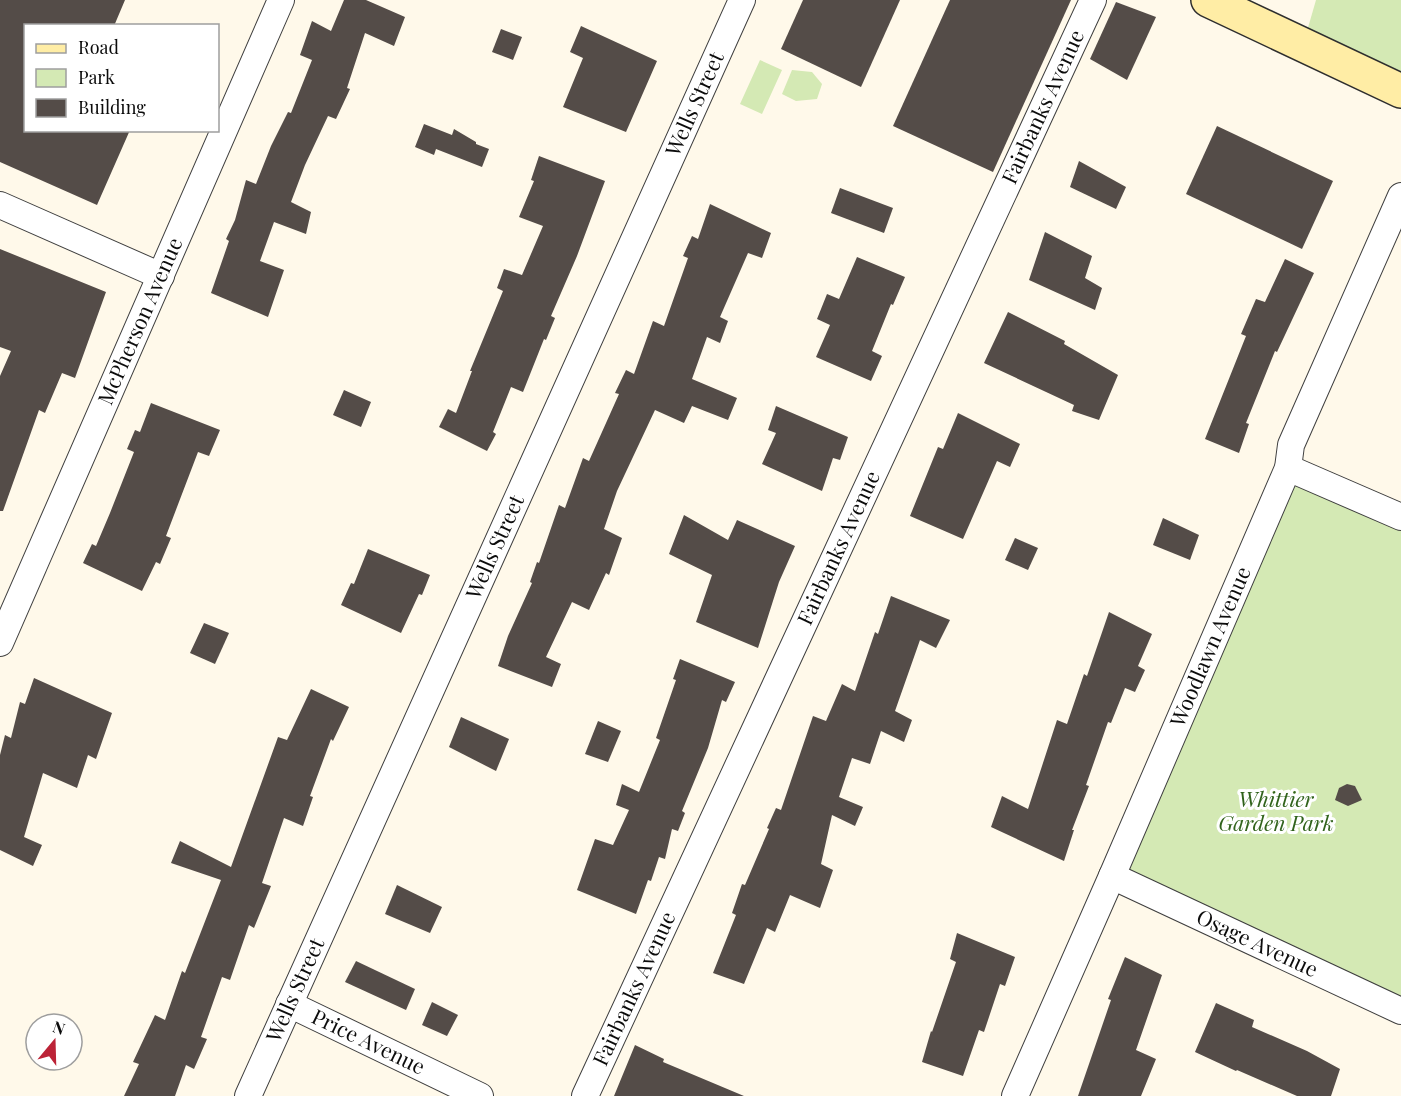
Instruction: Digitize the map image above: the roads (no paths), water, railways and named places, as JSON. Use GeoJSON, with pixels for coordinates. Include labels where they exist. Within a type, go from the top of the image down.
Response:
{"type":"FeatureCollection","features":[{"type":"Feature","properties":{"kind":"main road"},"geometry":{"type":"LineString","coordinates":[[1208,0],[1401,91]]}},
{"type":"Feature","properties":{"kind":"street","name":"McPherson Avenue"},"geometry":{"type":"LineString","coordinates":[[0,643],[281,0]]}},
{"type":"Feature","properties":{"kind":"street","name":"Wells Street"},"geometry":{"type":"LineString","coordinates":[[248,1096],[742,0]]}},
{"type":"Feature","properties":{"kind":"street","name":"Fairbanks Avenue"},"geometry":{"type":"LineString","coordinates":[[585,1096],[1092,0]]}},
{"type":"Feature","properties":{"kind":"street","name":"Woodlawn Avenue"},"geometry":{"type":"LineString","coordinates":[[1015,1096],[1288,468],[1291,445],[1401,196]]}},
{"type":"Feature","properties":{"kind":"street"},"geometry":{"type":"LineString","coordinates":[[0,205],[161,276]]}},
{"type":"Feature","properties":{"kind":"street"},"geometry":{"type":"LineString","coordinates":[[1288,468],[1401,518]]}},
{"type":"Feature","properties":{"kind":"street","name":"Osage Avenue"},"geometry":{"type":"LineString","coordinates":[[1112,876],[1399,1005]]}},
{"type":"Feature","properties":{"kind":"street","name":"Price Avenue"},"geometry":{"type":"LineString","coordinates":[[289,1004],[480,1096]]}},
{"type":"Feature","properties":{"kind":"park label","name":"Whittier Garden Park"},"geometry":{"type":"Point","coordinates":[1276,812]}}]}
